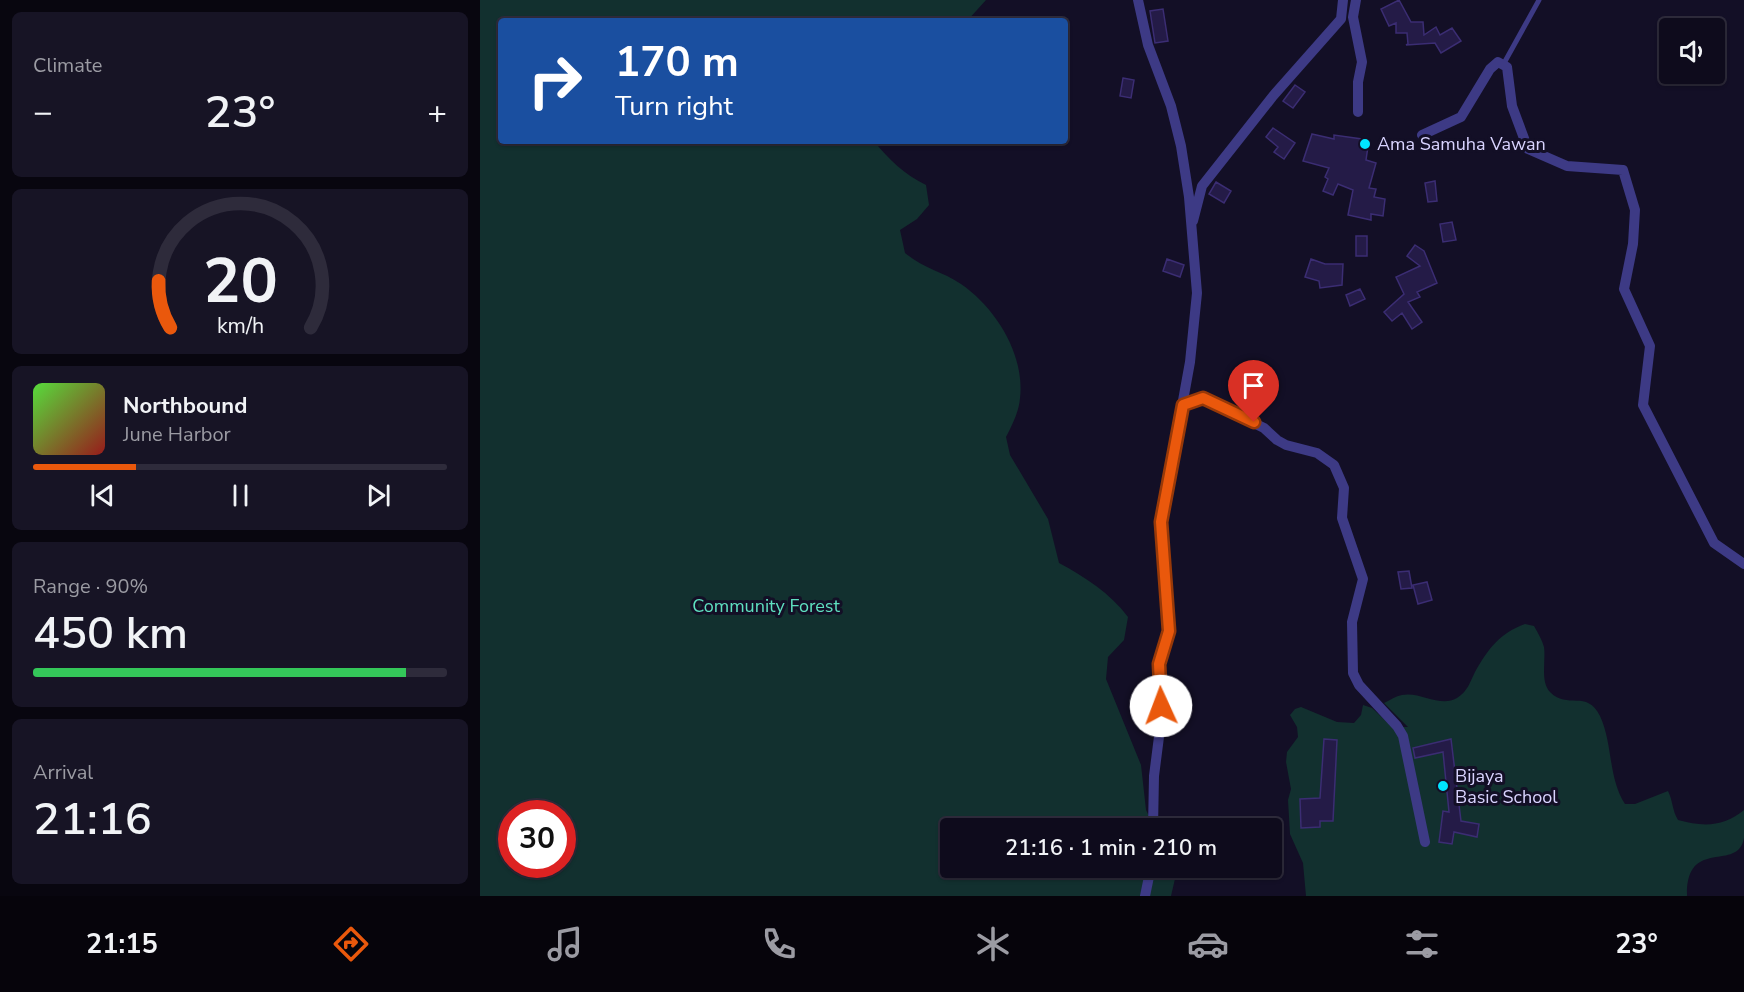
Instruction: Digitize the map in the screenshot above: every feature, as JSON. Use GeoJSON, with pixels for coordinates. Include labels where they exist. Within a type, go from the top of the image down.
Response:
{"type":"FeatureCollection","features":[{"type":"Feature","properties":{"kind":"street"},"geometry":{"type":"LineString","coordinates":[[1138,0],[1148,45],[1171,106],[1181,146],[1197,293],[1183,405],[1161,522],[1169,631],[1159,664],[1161,721],[1154,776],[1153,818]]}},
{"type":"Feature","properties":{"kind":"street"},"geometry":{"type":"LineString","coordinates":[[1191,228],[1202,186],[1273,96],[1341,19],[1343,0]]}},
{"type":"Feature","properties":{"kind":"street"},"geometry":{"type":"LineString","coordinates":[[1356,0],[1353,17],[1362,62],[1358,82],[1358,112]]}},
{"type":"Feature","properties":{"kind":"street"},"geometry":{"type":"LineString","coordinates":[[1422,135],[1461,117],[1490,69],[1498,63],[1507,67],[1512,106],[1528,149],[1567,166],[1623,170],[1635,210],[1634,244],[1624,289],[1650,346],[1643,405],[1714,543],[1744,564]]}},
{"type":"Feature","properties":{"kind":"street"},"geometry":{"type":"LineString","coordinates":[[1183,405],[1203,398],[1243,416],[1286,445],[1328,458],[1341,478],[1344,488],[1342,518],[1363,579],[1352,622],[1353,673],[1359,685],[1397,726],[1403,736],[1425,842]]}},
{"type":"Feature","properties":{"kind":"street"},"geometry":{"type":"LineString","coordinates":[[1145,896],[1149,878]]}},
{"type":"Feature","properties":{"kind":"lane"},"geometry":{"type":"LineString","coordinates":[[1503,64],[1539,0]]}},
{"type":"Feature","properties":{"kind":"green space","name":"Community Forest"},"geometry":{"type":"Polygon","coordinates":[[[480,0],[986,0],[970,18],[498,18],[498,144],[877,144],[897,166],[926,185],[929,205],[917,219],[900,230],[905,253],[919,263],[961,284],[974,294],[986,306],[1006,334],[1018,365],[1020,382],[1018,408],[1006,437],[1010,455],[1048,519],[1059,563],[1096,586],[1128,617],[1124,640],[1108,657],[1106,679],[1141,765],[1146,810],[1150,818],[940,818],[940,878],[1175,878],[1171,896],[480,896],[480,0]]]}},
{"type":"Feature","properties":{"kind":"green space"},"geometry":{"type":"Polygon","coordinates":[[[1525,624],[1534,626],[1543,644],[1544,677],[1550,692],[1563,700],[1589,703],[1600,716],[1616,783],[1625,804],[1635,804],[1668,791],[1678,820],[1696,824],[1713,824],[1729,820],[1744,810],[1744,838],[1740,848],[1732,853],[1703,861],[1695,867],[1689,878],[1687,896],[1306,896],[1303,863],[1290,834],[1288,800],[1291,789],[1286,762],[1287,752],[1298,737],[1297,727],[1290,715],[1295,709],[1301,707],[1337,722],[1354,723],[1361,715],[1363,705],[1372,708],[1392,727],[1408,727],[1384,703],[1398,696],[1409,694],[1444,701],[1457,698],[1466,689],[1490,649],[1508,632],[1525,624]]]}},
{"type":"Feature","properties":{"kind":"building"},"geometry":{"type":"Polygon","coordinates":[[[1399,0],[1411,22],[1423,22],[1424,35],[1436,27],[1440,35],[1452,28],[1461,41],[1441,53],[1435,43],[1406,45],[1408,44],[1407,33],[1396,33],[1396,23],[1389,26],[1381,9],[1399,0]]]}},
{"type":"Feature","properties":{"kind":"building"},"geometry":{"type":"Polygon","coordinates":[[[1163,9],[1168,41],[1155,43],[1150,11],[1163,9]]]}},
{"type":"Feature","properties":{"kind":"building"},"geometry":{"type":"Polygon","coordinates":[[[1123,78],[1134,80],[1131,98],[1120,96],[1123,78]]]}},
{"type":"Feature","properties":{"kind":"building"},"geometry":{"type":"Polygon","coordinates":[[[1295,85],[1305,92],[1293,108],[1283,101],[1295,85]]]}},
{"type":"Feature","properties":{"kind":"building"},"geometry":{"type":"Polygon","coordinates":[[[1273,128],[1295,143],[1284,159],[1274,152],[1278,147],[1266,137],[1273,128]]]}},
{"type":"Feature","properties":{"kind":"building"},"geometry":{"type":"Polygon","coordinates":[[[1312,134],[1334,139],[1334,135],[1369,140],[1366,160],[1376,163],[1369,188],[1376,189],[1374,197],[1385,199],[1383,216],[1371,214],[1371,220],[1348,215],[1353,190],[1338,184],[1333,195],[1323,191],[1328,179],[1325,177],[1329,168],[1303,161],[1312,134]]]}},
{"type":"Feature","properties":{"kind":"building"},"geometry":{"type":"Polygon","coordinates":[[[1435,181],[1437,201],[1428,202],[1425,183],[1435,181]]]}},
{"type":"Feature","properties":{"kind":"building"},"geometry":{"type":"Polygon","coordinates":[[[1216,182],[1231,191],[1224,203],[1209,194],[1216,182]]]}},
{"type":"Feature","properties":{"kind":"building"},"geometry":{"type":"Polygon","coordinates":[[[1452,222],[1456,240],[1443,242],[1440,224],[1452,222]]]}},
{"type":"Feature","properties":{"kind":"building"},"geometry":{"type":"Polygon","coordinates":[[[1356,236],[1367,236],[1367,256],[1356,256],[1356,236]]]}},
{"type":"Feature","properties":{"kind":"building"},"geometry":{"type":"Polygon","coordinates":[[[1415,245],[1424,251],[1437,283],[1417,292],[1420,297],[1408,302],[1422,322],[1412,329],[1402,313],[1392,321],[1384,312],[1404,294],[1396,277],[1420,266],[1407,256],[1415,245]]]}},
{"type":"Feature","properties":{"kind":"building"},"geometry":{"type":"Polygon","coordinates":[[[1167,259],[1184,265],[1180,277],[1163,271],[1167,259]]]}},
{"type":"Feature","properties":{"kind":"building"},"geometry":{"type":"Polygon","coordinates":[[[1311,259],[1325,264],[1343,264],[1342,285],[1320,288],[1319,281],[1305,277],[1311,259]]]}},
{"type":"Feature","properties":{"kind":"building"},"geometry":{"type":"Polygon","coordinates":[[[1360,289],[1365,299],[1350,306],[1346,295],[1360,289]]]}},
{"type":"Feature","properties":{"kind":"building"},"geometry":{"type":"Polygon","coordinates":[[[1409,571],[1412,588],[1401,589],[1398,572],[1409,571]]]}},
{"type":"Feature","properties":{"kind":"building"},"geometry":{"type":"Polygon","coordinates":[[[1427,582],[1432,600],[1418,604],[1413,585],[1427,582]]]}},
{"type":"Feature","properties":{"kind":"building"},"geometry":{"type":"Polygon","coordinates":[[[1324,739],[1337,740],[1333,821],[1320,821],[1320,827],[1301,828],[1300,799],[1320,798],[1324,739]]]}},
{"type":"Feature","properties":{"kind":"building"},"geometry":{"type":"Polygon","coordinates":[[[1451,739],[1461,821],[1479,824],[1477,837],[1454,832],[1452,844],[1439,842],[1443,811],[1449,812],[1443,752],[1415,758],[1413,748],[1451,739]]]}},
{"type":"Feature","properties":{"kind":"place","name":"Ama Samuha Vawan"},"geometry":{"type":"Point","coordinates":[1365,144]}},
{"type":"Feature","properties":{"kind":"place","name":"Bijaya Basic School"},"geometry":{"type":"Point","coordinates":[1443,786]}},
{"type":"Feature","properties":{"kind":"route"},"geometry":{"type":"LineString","coordinates":[[1161,706],[1159,664],[1169,631],[1161,522],[1166,507],[1183,405],[1203,398],[1254,422]]}}]}
